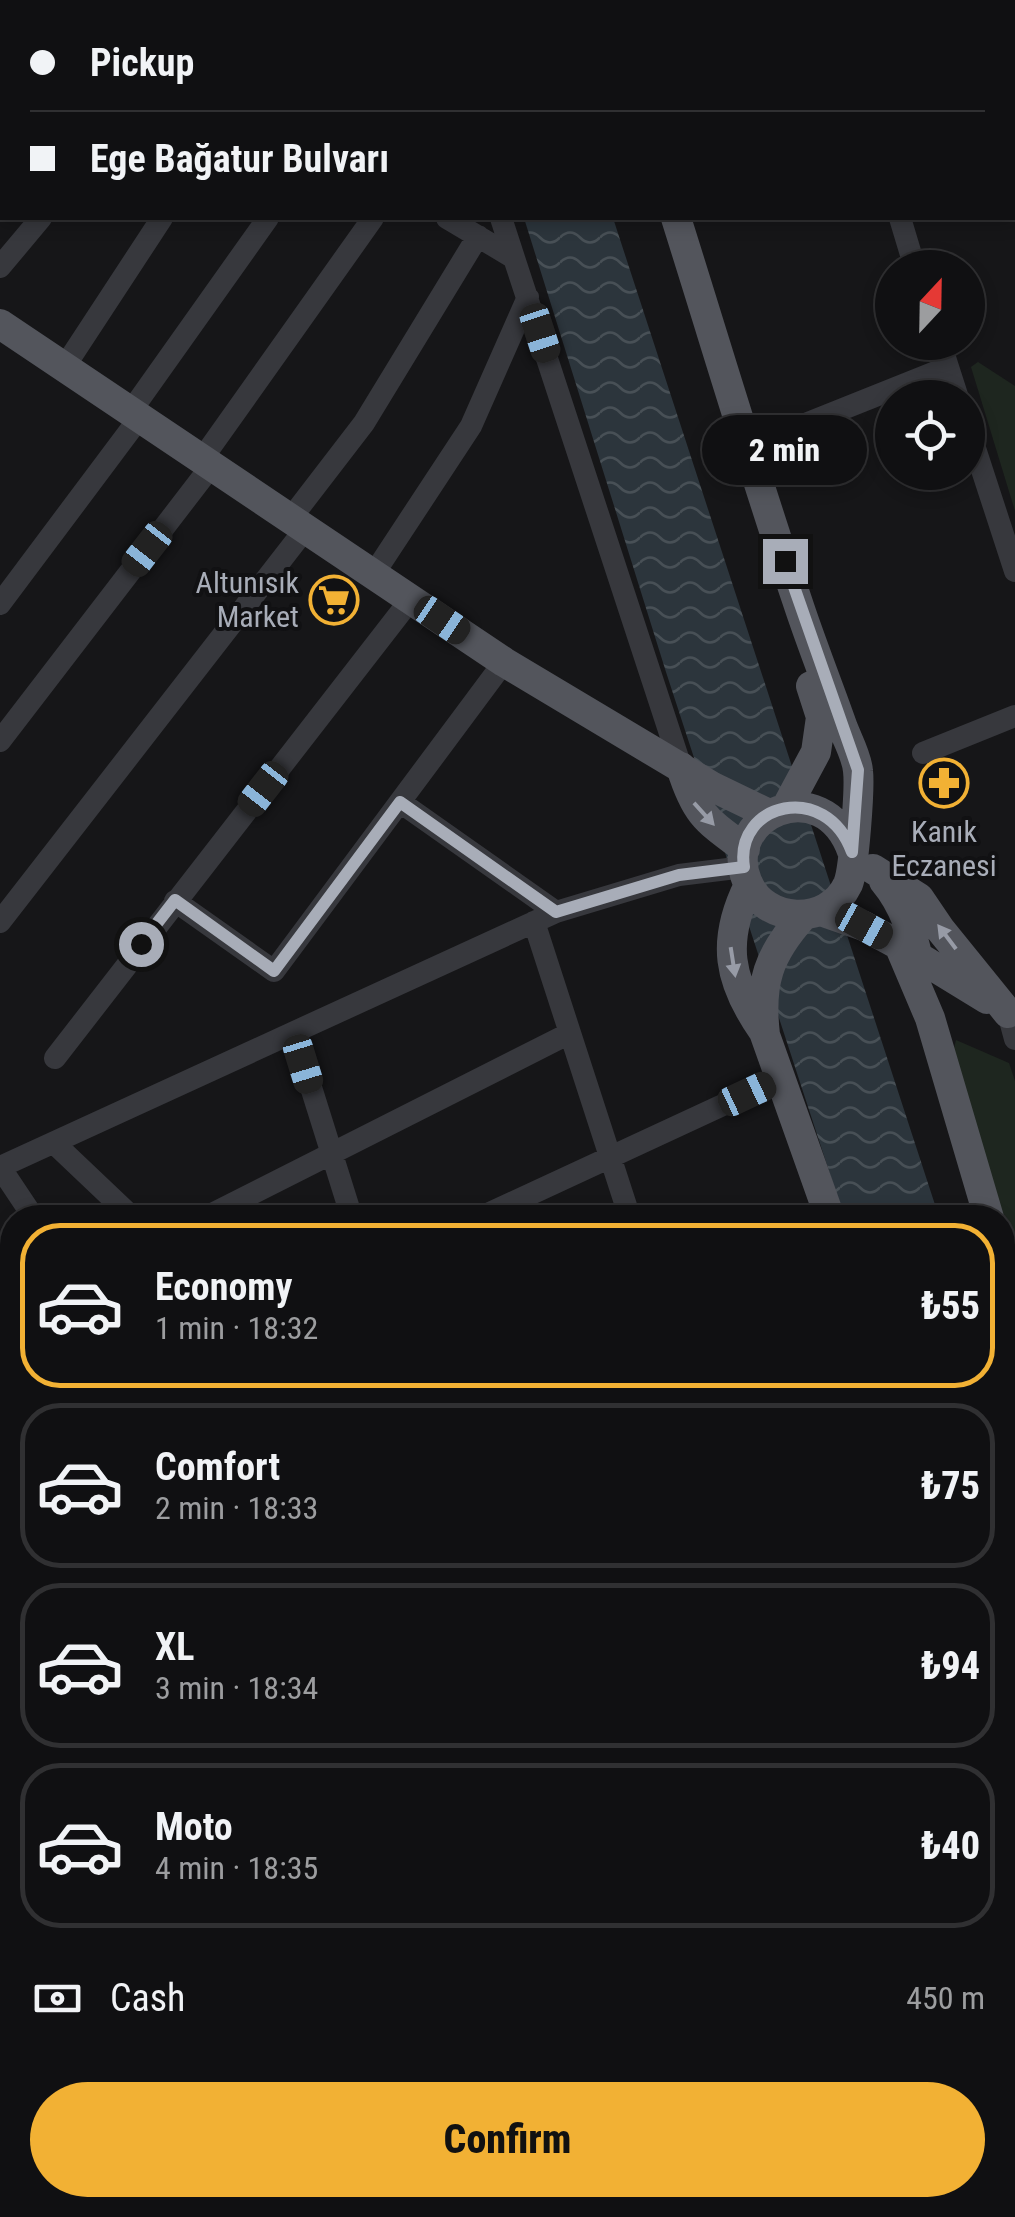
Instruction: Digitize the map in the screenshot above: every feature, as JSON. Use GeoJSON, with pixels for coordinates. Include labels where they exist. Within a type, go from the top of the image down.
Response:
{"type":"FeatureCollection","features":[{"type":"Feature","properties":{"kind":"main road"},"geometry":{"type":"LineString","coordinates":[[659,220],[858,770],[859,859],[836,900],[812,914],[780,942],[768,964],[762,1011],[765,1035]]}},
{"type":"Feature","properties":{"kind":"main road"},"geometry":{"type":"LineString","coordinates":[[677,220],[821,716],[816,752],[777,811],[756,826],[730,939],[734,974],[747,1008],[765,1035],[825,1205]]}},
{"type":"Feature","properties":{"kind":"main road"},"geometry":{"type":"LineString","coordinates":[[2,330],[64,366],[504,662],[681,767],[777,811],[803,807],[835,821],[859,859],[896,896],[908,950],[986,1205]]}},
{"type":"Feature","properties":{"kind":"main road"},"geometry":{"type":"LineString","coordinates":[[681,767],[690,798],[746,867],[767,907],[784,914],[812,914],[864,926],[978,994],[1013,1023]]}},
{"type":"Feature","properties":{"kind":"main road"},"geometry":{"type":"LineString","coordinates":[[859,859],[919,898],[1013,1023]]}},
{"type":"Feature","properties":{"kind":"main road"},"geometry":{"type":"LineString","coordinates":[[930,1018],[944,997],[964,992],[978,994]]}},
{"type":"Feature","properties":{"kind":"street"},"geometry":{"type":"LineString","coordinates":[[0,268],[39,220]]}},
{"type":"Feature","properties":{"kind":"street"},"geometry":{"type":"LineString","coordinates":[[64,366],[161,220]]}},
{"type":"Feature","properties":{"kind":"street"},"geometry":{"type":"LineString","coordinates":[[0,604],[267,220]]}},
{"type":"Feature","properties":{"kind":"street"},"geometry":{"type":"LineString","coordinates":[[0,741],[207,462],[372,220]]}},
{"type":"Feature","properties":{"kind":"street"},"geometry":{"type":"LineString","coordinates":[[450,220],[514,258]]}},
{"type":"Feature","properties":{"kind":"street"},"geometry":{"type":"LineString","coordinates":[[502,220],[681,767]]}},
{"type":"Feature","properties":{"kind":"street"},"geometry":{"type":"LineString","coordinates":[[901,220],[910,250]]}},
{"type":"Feature","properties":{"kind":"street"},"geometry":{"type":"LineString","coordinates":[[0,922],[298,524],[478,236]]}},
{"type":"Feature","properties":{"kind":"street"},"geometry":{"type":"LineString","coordinates":[[373,575],[472,426],[528,297]]}},
{"type":"Feature","properties":{"kind":"street"},"geometry":{"type":"LineString","coordinates":[[946,360],[952,380]]}},
{"type":"Feature","properties":{"kind":"street"},"geometry":{"type":"LineString","coordinates":[[742,450],[948,367]]}},
{"type":"Feature","properties":{"kind":"street"},"geometry":{"type":"LineString","coordinates":[[985,478],[1015,571]]}},
{"type":"Feature","properties":{"kind":"street"},"geometry":{"type":"LineString","coordinates":[[55,1058],[410,600]]}},
{"type":"Feature","properties":{"kind":"street"},"geometry":{"type":"LineString","coordinates":[[175,900],[274,971],[504,662]]}},
{"type":"Feature","properties":{"kind":"street"},"geometry":{"type":"LineString","coordinates":[[923,753],[1015,716]]}},
{"type":"Feature","properties":{"kind":"street"},"geometry":{"type":"LineString","coordinates":[[400,802],[556,912]]}},
{"type":"Feature","properties":{"kind":"street"},"geometry":{"type":"LineString","coordinates":[[25,1205],[0,1167],[556,912],[679,875],[746,867]]}},
{"type":"Feature","properties":{"kind":"street"},"geometry":{"type":"LineString","coordinates":[[534,922],[626,1205]]}},
{"type":"Feature","properties":{"kind":"street"},"geometry":{"type":"LineString","coordinates":[[230,1205],[570,1033]]}},
{"type":"Feature","properties":{"kind":"street"},"geometry":{"type":"LineString","coordinates":[[294,1034],[348,1205]]}},
{"type":"Feature","properties":{"kind":"street"},"geometry":{"type":"LineString","coordinates":[[506,1205],[781,1078]]}},
{"type":"Feature","properties":{"kind":"street"},"geometry":{"type":"LineString","coordinates":[[54,1143],[119,1205]]}},
{"type":"Feature","properties":{"kind":"shaded area"},"geometry":{"type":"Polygon","coordinates":[[[978,362],[1015,386],[1015,511],[985,413],[985,380],[975,380],[971,367],[978,362]]]}},
{"type":"Feature","properties":{"kind":"shaded area"},"geometry":{"type":"Polygon","coordinates":[[[956,1040],[1009,1063],[1015,1081],[1015,1205],[999,1205],[953,1052],[956,1040]]]}},
{"type":"Feature","properties":{"kind":"water"},"geometry":{"type":"Polygon","coordinates":[[[525,220],[614,220],[935,1205],[840,1205],[666,672],[525,220]]]}},
{"type":"Feature","properties":{"kind":"place","name":"Altunısık Market"},"geometry":{"type":"Point","coordinates":[334,600]}},
{"type":"Feature","properties":{"kind":"place","name":"Kanık Eczanesi"},"geometry":{"type":"Point","coordinates":[944,783]}},
{"type":"Feature","properties":{"kind":"route"},"geometry":{"type":"LineString","coordinates":[[141,944],[175,900],[274,971],[400,802],[556,912],[679,875],[744,867],[747,841],[756,826],[769,814],[786,808],[803,807],[835,821],[852,852],[858,770],[785,561]]}}]}
